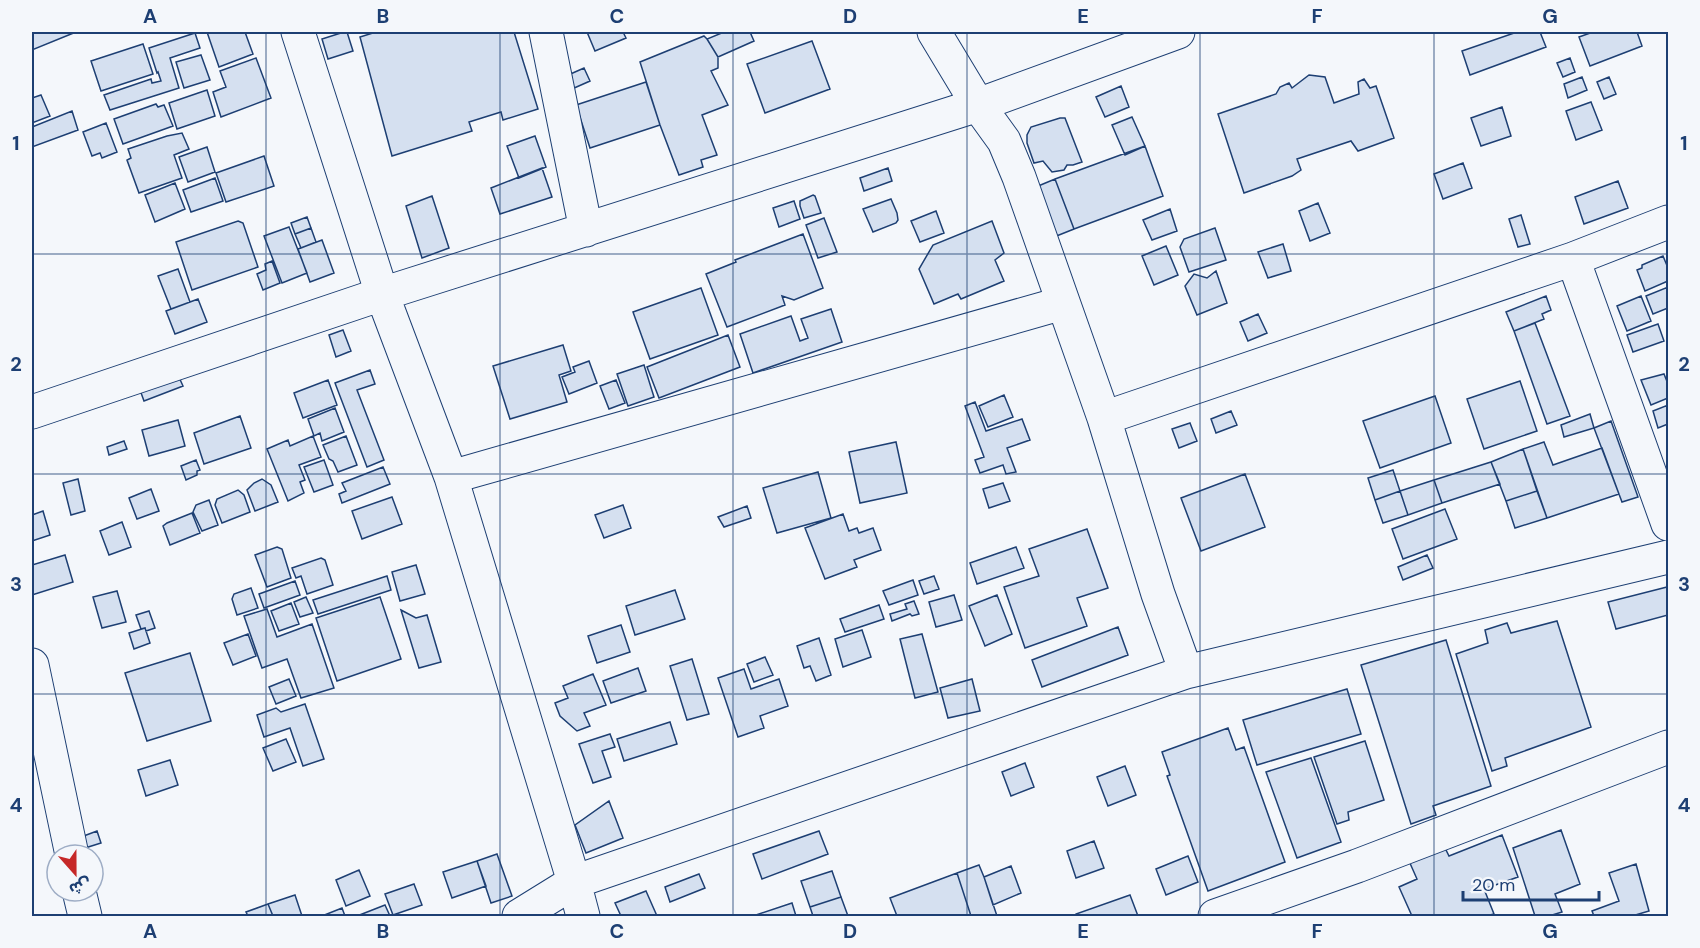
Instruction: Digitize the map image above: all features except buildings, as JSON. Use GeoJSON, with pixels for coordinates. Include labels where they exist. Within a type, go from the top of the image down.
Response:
{"type":"FeatureCollection","features":[{"type":"Feature","properties":{"kind":"street"},"geometry":{"type":"LineString","coordinates":[[298,32],[382,294],[451,477],[583,916]]}},
{"type":"Feature","properties":{"kind":"street"},"geometry":{"type":"LineString","coordinates":[[546,32],[586,230]]}},
{"type":"Feature","properties":{"kind":"street"},"geometry":{"type":"LineString","coordinates":[[934,32],[978,105],[1004,141],[1019,177],[1104,418],[1158,594],[1186,672]]}},
{"type":"Feature","properties":{"kind":"street"},"geometry":{"type":"LineString","coordinates":[[32,412],[382,294],[978,105],[1178,32]]}},
{"type":"Feature","properties":{"kind":"street"},"geometry":{"type":"LineString","coordinates":[[1104,418],[1573,260],[1668,222]]}},
{"type":"Feature","properties":{"kind":"street"},"geometry":{"type":"LineString","coordinates":[[1573,260],[1668,524]]}},
{"type":"Feature","properties":{"kind":"street"},"geometry":{"type":"LineString","coordinates":[[451,477],[1063,303]]}},
{"type":"Feature","properties":{"kind":"street"},"geometry":{"type":"LineString","coordinates":[[519,916],[574,882],[1186,672],[1668,557]]}},
{"type":"Feature","properties":{"kind":"street"},"geometry":{"type":"LineString","coordinates":[[32,665],[69,843]]}},
{"type":"Feature","properties":{"kind":"street"},"geometry":{"type":"LineString","coordinates":[[1215,916],[1357,866],[1668,747]]}}]}
